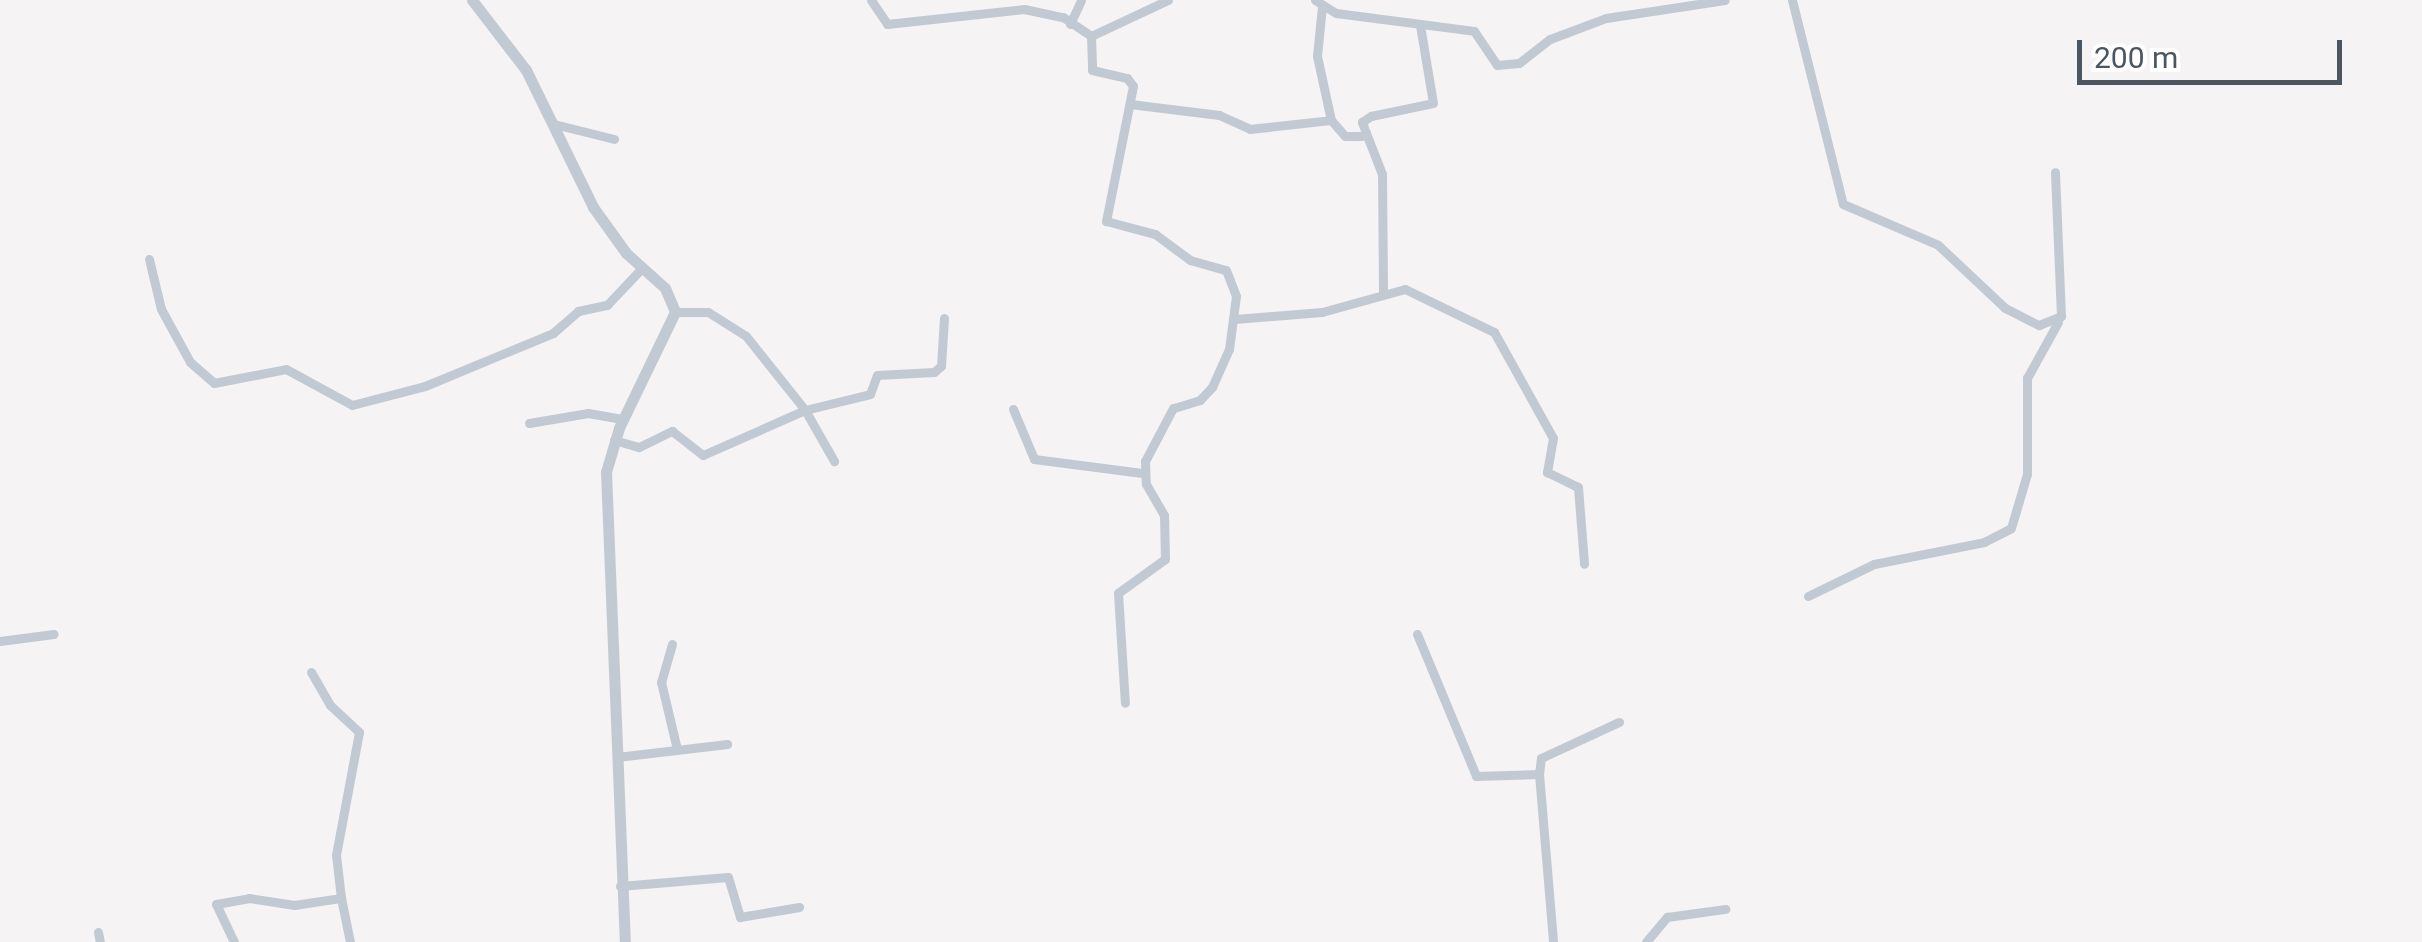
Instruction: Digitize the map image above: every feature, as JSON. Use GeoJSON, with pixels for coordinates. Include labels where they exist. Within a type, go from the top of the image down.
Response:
{"type":"FeatureCollection","features":[{"type":"Feature","properties":{"kind":"street"},"geometry":{"type":"LineString","coordinates":[[472,0],[508,40],[593,207],[642,268],[665,288],[675,312],[623,419],[606,472],[625,942]]}},
{"type":"Feature","properties":{"kind":"street"},"geometry":{"type":"LineString","coordinates":[[871,0],[880,19],[896,26],[1001,9],[1051,14],[1092,36]]}},
{"type":"Feature","properties":{"kind":"street"},"geometry":{"type":"LineString","coordinates":[[1070,24],[1081,0]]}},
{"type":"Feature","properties":{"kind":"street"},"geometry":{"type":"LineString","coordinates":[[1092,36],[1168,0]]}},
{"type":"Feature","properties":{"kind":"street"},"geometry":{"type":"LineString","coordinates":[[1366,134],[1344,136],[1331,120],[1316,56],[1318,3],[1420,25],[1474,31],[1497,65],[1519,63],[1550,38],[1606,18],[1725,0]]}},
{"type":"Feature","properties":{"kind":"street"},"geometry":{"type":"LineString","coordinates":[[1792,0],[1843,204],[1938,246],[2024,321],[2058,322]]}},
{"type":"Feature","properties":{"kind":"street"},"geometry":{"type":"LineString","coordinates":[[1383,294],[1382,174],[1362,122],[1371,116],[1433,103],[1420,25]]}},
{"type":"Feature","properties":{"kind":"street"},"geometry":{"type":"LineString","coordinates":[[1092,36],[1092,70],[1130,79],[1130,104],[1106,221],[1155,234],[1190,260],[1226,270],[1235,320],[1212,388],[1200,400],[1172,408],[1142,473]]}},
{"type":"Feature","properties":{"kind":"street"},"geometry":{"type":"LineString","coordinates":[[1130,104],[1218,115],[1250,129],[1331,120]]}},
{"type":"Feature","properties":{"kind":"street"},"geometry":{"type":"LineString","coordinates":[[554,124],[614,139]]}},
{"type":"Feature","properties":{"kind":"street"},"geometry":{"type":"LineString","coordinates":[[1808,596],[1874,564],[1984,542],[2011,528],[2027,474],[2027,378],[2058,322],[2055,172]]}},
{"type":"Feature","properties":{"kind":"street"},"geometry":{"type":"LineString","coordinates":[[149,259],[160,309],[190,362],[214,383],[286,369],[352,406],[409,392],[542,338],[578,311],[612,301],[642,268]]}},
{"type":"Feature","properties":{"kind":"street"},"geometry":{"type":"LineString","coordinates":[[1235,320],[1322,312],[1411,290],[1498,336],[1553,438],[1546,469],[1578,487],[1584,564]]}},
{"type":"Feature","properties":{"kind":"street"},"geometry":{"type":"LineString","coordinates":[[675,312],[726,319],[805,410],[834,461]]}},
{"type":"Feature","properties":{"kind":"street"},"geometry":{"type":"LineString","coordinates":[[614,440],[639,447],[672,431],[702,455],[805,410],[870,394],[877,374],[938,370],[944,318]]}},
{"type":"Feature","properties":{"kind":"street"},"geometry":{"type":"LineString","coordinates":[[1013,409],[1034,459],[1142,473]]}},
{"type":"Feature","properties":{"kind":"street"},"geometry":{"type":"LineString","coordinates":[[528,422],[588,413],[623,419]]}},
{"type":"Feature","properties":{"kind":"street"},"geometry":{"type":"LineString","coordinates":[[1126,703],[1118,593],[1165,559],[1164,515],[1142,473]]}},
{"type":"Feature","properties":{"kind":"street"},"geometry":{"type":"LineString","coordinates":[[0,641],[54,634]]}},
{"type":"Feature","properties":{"kind":"street"},"geometry":{"type":"LineString","coordinates":[[1417,634],[1476,776],[1539,774]]}},
{"type":"Feature","properties":{"kind":"street"},"geometry":{"type":"LineString","coordinates":[[672,644],[661,682],[677,749]]}},
{"type":"Feature","properties":{"kind":"street"},"geometry":{"type":"LineString","coordinates":[[310,672],[330,705],[358,732],[336,856],[350,942]]}},
{"type":"Feature","properties":{"kind":"street"},"geometry":{"type":"LineString","coordinates":[[1553,942],[1539,774],[1542,758],[1619,722]]}},
{"type":"Feature","properties":{"kind":"street"},"geometry":{"type":"LineString","coordinates":[[617,757],[728,744]]}},
{"type":"Feature","properties":{"kind":"street"},"geometry":{"type":"LineString","coordinates":[[620,886],[728,877],[740,916],[799,907]]}},
{"type":"Feature","properties":{"kind":"street"},"geometry":{"type":"LineString","coordinates":[[234,942],[216,908],[219,901],[294,905],[341,898]]}},
{"type":"Feature","properties":{"kind":"street"},"geometry":{"type":"LineString","coordinates":[[1646,942],[1667,917],[1724,909]]}}]}
